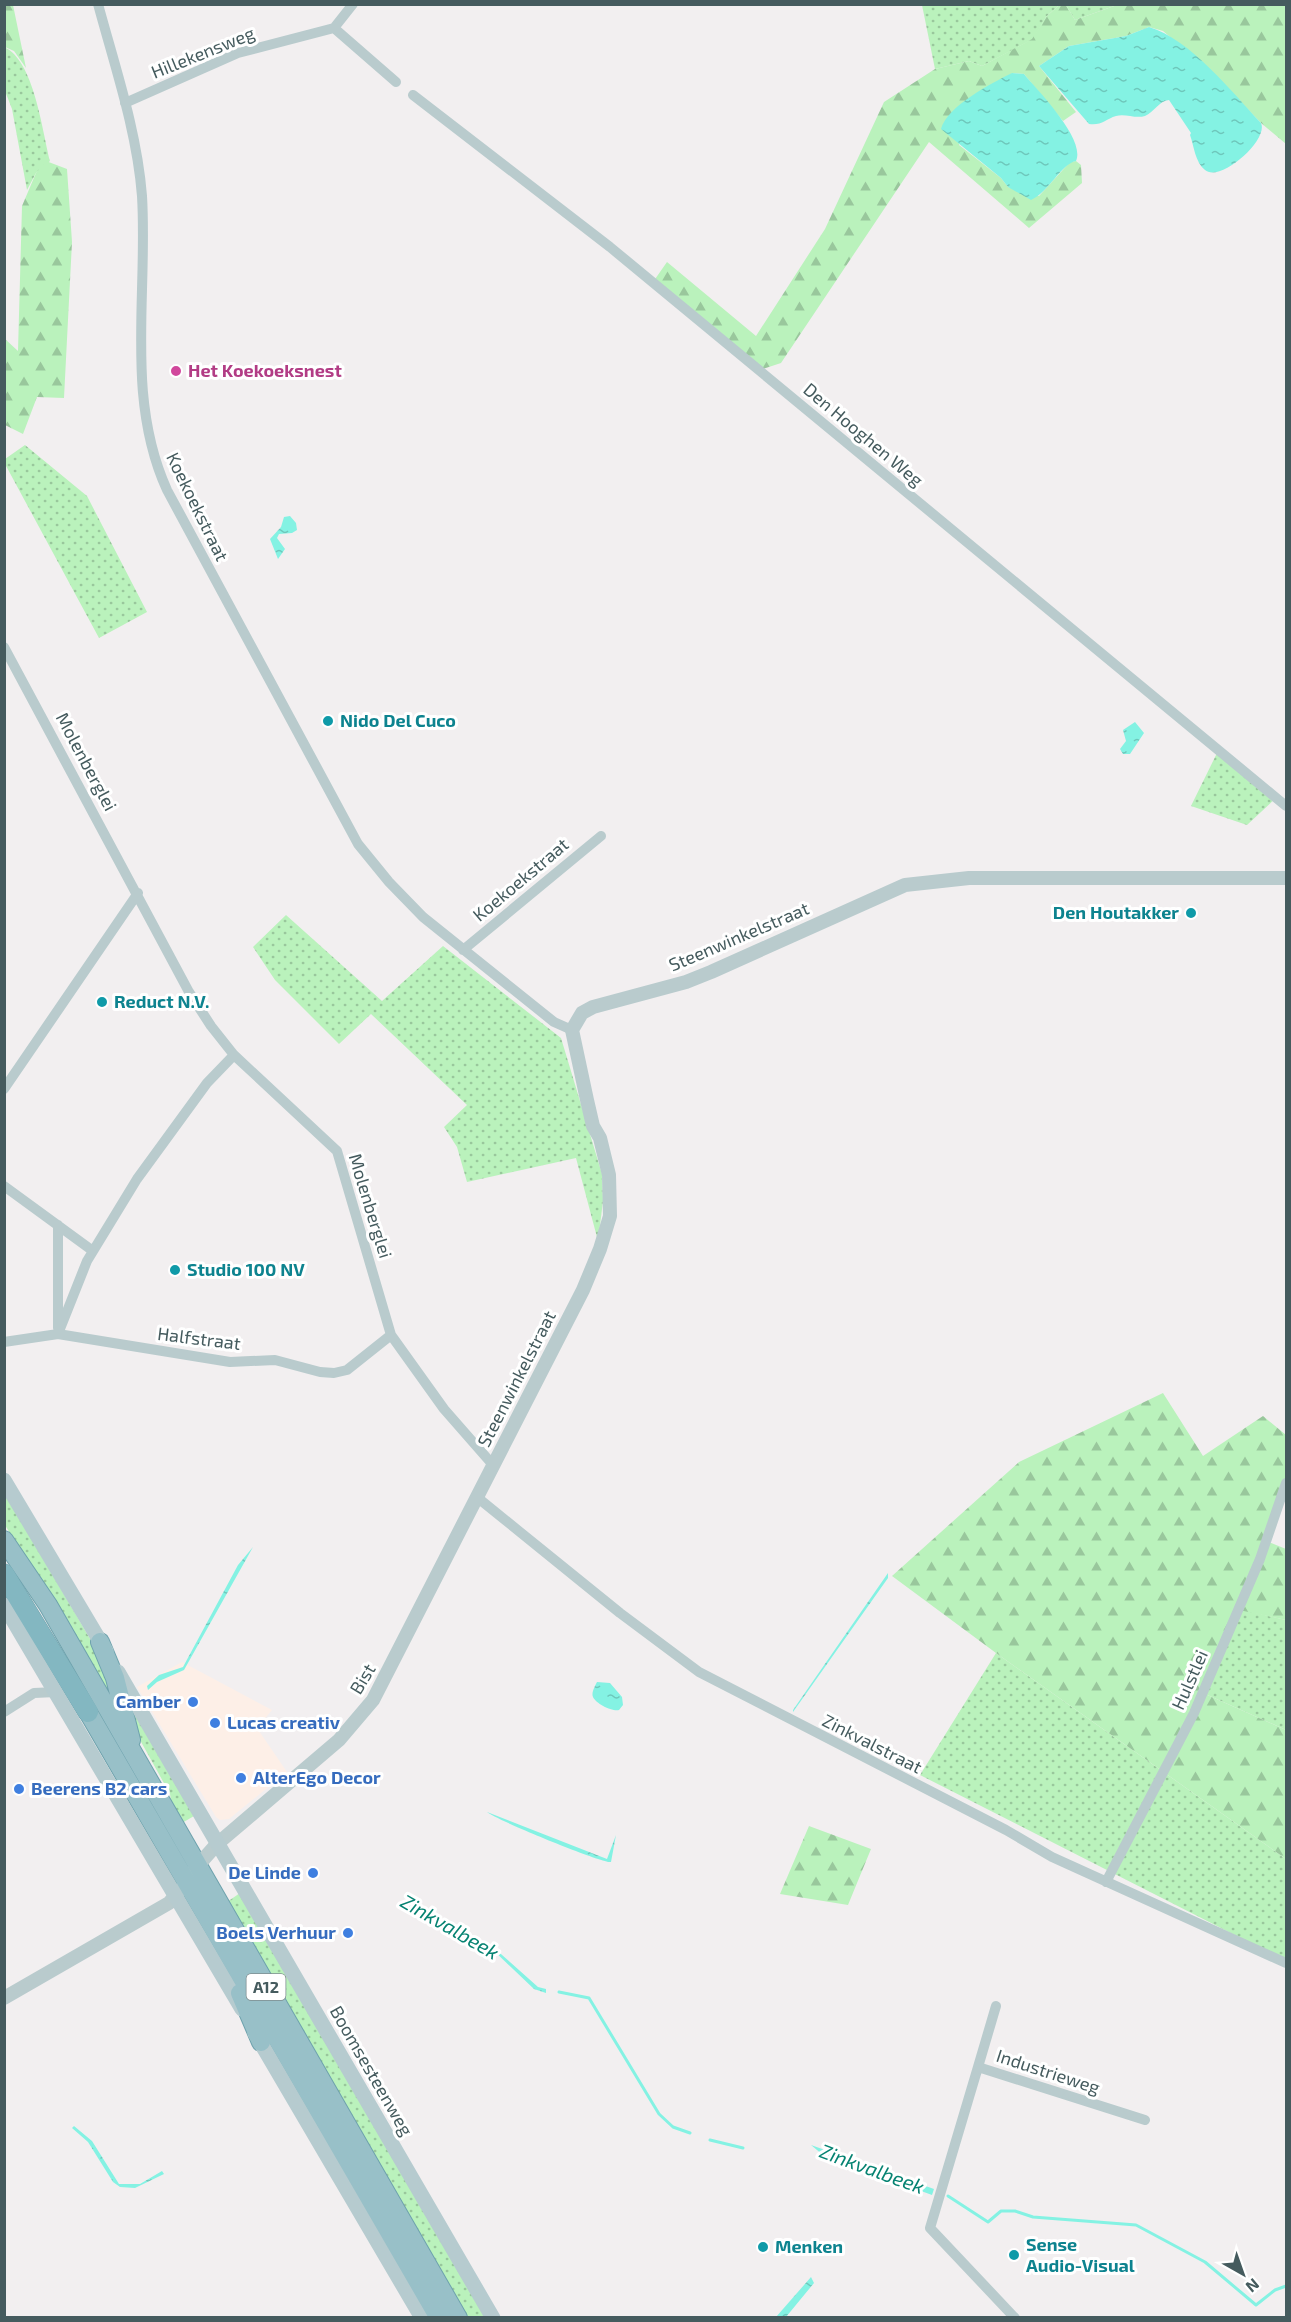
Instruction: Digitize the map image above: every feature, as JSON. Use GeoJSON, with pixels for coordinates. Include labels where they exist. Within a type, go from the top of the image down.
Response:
{"type":"FeatureCollection","features":[{"type":"Feature","properties":{"kind":"highway","name":"A12"},"geometry":{"type":"LineString","coordinates":[[4,1540],[48,1605],[133,1754],[233,1962],[439,2318]]}},
{"type":"Feature","properties":{"kind":"highway","name":"A12"},"geometry":{"type":"LineString","coordinates":[[4,1574],[191,1874],[458,2318]]}},
{"type":"Feature","properties":{"kind":"highway"},"geometry":{"type":"LineString","coordinates":[[100,1642],[115,1678],[129,1728],[133,1754]]}},
{"type":"Feature","properties":{"kind":"highway"},"geometry":{"type":"LineString","coordinates":[[233,1962],[237,1988],[261,2042]]}},
{"type":"Feature","properties":{"kind":"main road","name":"Boomsesteenweg"},"geometry":{"type":"LineString","coordinates":[[4,1480],[221,1840],[493,2318]]}},
{"type":"Feature","properties":{"kind":"main road"},"geometry":{"type":"LineString","coordinates":[[4,1605],[422,2318]]}},
{"type":"Feature","properties":{"kind":"street","name":"Koekoekstraat"},"geometry":{"type":"LineString","coordinates":[[98,4],[125,103],[141,194],[143,260],[140,342],[146,431],[158,469],[227,605],[358,844],[405,899],[463,950],[554,1022],[572,1030]]}},
{"type":"Feature","properties":{"kind":"street"},"geometry":{"type":"LineString","coordinates":[[353,4],[334,28],[396,82]]}},
{"type":"Feature","properties":{"kind":"street","name":"Hillekensweg"},"geometry":{"type":"LineString","coordinates":[[125,103],[238,53],[334,28]]}},
{"type":"Feature","properties":{"kind":"street","name":"Den Hooghen Weg"},"geometry":{"type":"LineString","coordinates":[[413,95],[610,248],[1287,806]]}},
{"type":"Feature","properties":{"kind":"street","name":"Molenberglei"},"geometry":{"type":"LineString","coordinates":[[4,647],[138,892],[189,992],[211,1026],[234,1055],[337,1151],[391,1335]]}},
{"type":"Feature","properties":{"kind":"street","name":"Koekoekstraat"},"geometry":{"type":"LineString","coordinates":[[463,950],[601,836]]}},
{"type":"Feature","properties":{"kind":"street","name":"Steenwinkelstraat"},"geometry":{"type":"LineString","coordinates":[[478,1498],[583,1290],[610,1216],[609,1171],[587,1100],[572,1030],[582,1013],[593,1007],[686,982],[906,885],[969,878],[1287,878]]}},
{"type":"Feature","properties":{"kind":"street"},"geometry":{"type":"LineString","coordinates":[[4,1089],[138,892]]}},
{"type":"Feature","properties":{"kind":"street"},"geometry":{"type":"LineString","coordinates":[[58,1334],[93,1251],[144,1170],[207,1083],[234,1055]]}},
{"type":"Feature","properties":{"kind":"street"},"geometry":{"type":"LineString","coordinates":[[4,1186],[93,1251]]}},
{"type":"Feature","properties":{"kind":"street"},"geometry":{"type":"LineString","coordinates":[[58,1225],[58,1334]]}},
{"type":"Feature","properties":{"kind":"street","name":"Halfstraat"},"geometry":{"type":"LineString","coordinates":[[4,1342],[58,1334],[230,1362],[275,1360],[320,1372],[334,1373],[347,1370],[391,1335]]}},
{"type":"Feature","properties":{"kind":"street"},"geometry":{"type":"LineString","coordinates":[[391,1335],[444,1409],[493,1465]]}},
{"type":"Feature","properties":{"kind":"street","name":"Hulstlei"},"geometry":{"type":"LineString","coordinates":[[1106,1882],[1194,1713],[1260,1559],[1287,1483]]}},
{"type":"Feature","properties":{"kind":"street","name":"Bist"},"geometry":{"type":"LineString","coordinates":[[176,1897],[191,1874],[221,1840],[339,1740],[363,1714],[385,1679],[478,1498]]}},
{"type":"Feature","properties":{"kind":"street","name":"Zinkvalstraat"},"geometry":{"type":"LineString","coordinates":[[478,1498],[620,1613],[699,1672],[1006,1830],[1052,1857],[1287,1963]]}},
{"type":"Feature","properties":{"kind":"street"},"geometry":{"type":"LineString","coordinates":[[4,1712],[34,1693],[56,1692]]}},
{"type":"Feature","properties":{"kind":"street"},"geometry":{"type":"LineString","coordinates":[[4,1998],[162,1908],[176,1897]]}},
{"type":"Feature","properties":{"kind":"street"},"geometry":{"type":"LineString","coordinates":[[978,2067],[996,2006]]}},
{"type":"Feature","properties":{"kind":"street","name":"Industrieweg"},"geometry":{"type":"LineString","coordinates":[[1015,2318],[930,2228],[978,2067],[1145,2120]]}},
{"type":"Feature","properties":{"kind":"shaded area"},"geometry":{"type":"Polygon","coordinates":[[[182,1662],[272,1710],[257,1728],[287,1772],[229,1819],[220,1820],[216,1817],[137,1687],[182,1662]]]}},
{"type":"Feature","properties":{"kind":"green space"},"geometry":{"type":"Polygon","coordinates":[[[5,4],[13,5],[26,68],[14,51],[5,47],[5,4]]]}},
{"type":"Feature","properties":{"kind":"green space"},"geometry":{"type":"Polygon","coordinates":[[[922,5],[1059,5],[1046,17],[1033,39],[982,66],[969,61],[935,69],[922,5]]]}},
{"type":"Feature","properties":{"kind":"green space"},"geometry":{"type":"Polygon","coordinates":[[[1059,5],[1066,5],[1075,20],[1117,5],[1286,5],[1286,144],[1261,123],[1217,77],[1163,31],[1149,27],[1126,36],[1069,46],[1039,66],[1076,112],[1063,121],[1024,74],[1013,73],[974,95],[959,145],[1001,178],[1008,187],[1039,196],[1070,162],[1076,161],[1081,165],[1082,183],[1029,228],[929,142],[781,363],[760,370],[653,282],[667,262],[756,336],[825,229],[884,102],[935,69],[969,61],[982,66],[1032,39],[1046,17],[1059,5]]]}},
{"type":"Feature","properties":{"kind":"green space"},"geometry":{"type":"Polygon","coordinates":[[[1066,5],[1117,5],[1075,20],[1066,5]]]}},
{"type":"Feature","properties":{"kind":"green space"},"geometry":{"type":"Polygon","coordinates":[[[4,47],[14,54],[30,81],[50,161],[36,173],[27,190],[12,109],[5,91],[4,47]]]}},
{"type":"Feature","properties":{"kind":"green space"},"geometry":{"type":"Polygon","coordinates":[[[46,161],[67,169],[72,242],[64,398],[37,397],[23,434],[5,425],[5,339],[18,351],[22,206],[36,173],[46,161]]]}},
{"type":"Feature","properties":{"kind":"green space"},"geometry":{"type":"Polygon","coordinates":[[[25,445],[87,496],[147,612],[99,638],[5,464],[5,459],[25,445]]]}},
{"type":"Feature","properties":{"kind":"green space"},"geometry":{"type":"Polygon","coordinates":[[[1218,751],[1276,798],[1247,825],[1191,806],[1218,751]]]}},
{"type":"Feature","properties":{"kind":"green space"},"geometry":{"type":"Polygon","coordinates":[[[286,915],[382,1001],[443,946],[561,1038],[602,1174],[603,1201],[598,1241],[576,1158],[467,1182],[457,1147],[444,1127],[467,1105],[371,1014],[339,1044],[275,980],[253,947],[286,915]]]}},
{"type":"Feature","properties":{"kind":"green space"},"geometry":{"type":"Polygon","coordinates":[[[1163,1393],[1203,1456],[1263,1416],[1286,1435],[1286,1483],[1266,1541],[1286,1549],[1286,1620],[1239,1610],[1203,1693],[1286,1730],[1286,1859],[996,1653],[892,1576],[1019,1462],[1163,1393]]]}},
{"type":"Feature","properties":{"kind":"green space"},"geometry":{"type":"Polygon","coordinates":[[[4,1492],[106,1666],[120,1716],[5,1525],[4,1492]]]}},
{"type":"Feature","properties":{"kind":"green space"},"geometry":{"type":"Polygon","coordinates":[[[1239,1609],[1286,1620],[1286,1730],[1203,1693],[1239,1609]]]}},
{"type":"Feature","properties":{"kind":"green space"},"geometry":{"type":"Polygon","coordinates":[[[996,1653],[1286,1859],[1286,1961],[920,1775],[996,1653]]]}},
{"type":"Feature","properties":{"kind":"green space"},"geometry":{"type":"Polygon","coordinates":[[[128,1703],[194,1816],[182,1823],[172,1807],[170,1794],[135,1731],[128,1703]]]}},
{"type":"Feature","properties":{"kind":"green space"},"geometry":{"type":"Polygon","coordinates":[[[809,1826],[871,1849],[848,1905],[780,1894],[809,1826]]]}},
{"type":"Feature","properties":{"kind":"green space"},"geometry":{"type":"Polygon","coordinates":[[[240,1893],[487,2317],[464,2317],[358,2125],[227,1902],[240,1893]]]}},
{"type":"Feature","properties":{"kind":"water"},"geometry":{"type":"Polygon","coordinates":[[[1149,27],[1164,33],[1195,54],[1261,123],[1262,130],[1251,149],[1242,158],[1221,171],[1205,170],[1199,163],[1191,133],[1169,100],[1162,102],[1145,116],[1119,115],[1100,123],[1089,124],[1039,66],[1069,46],[1126,36],[1149,27]]]}},
{"type":"Feature","properties":{"kind":"water"},"geometry":{"type":"Polygon","coordinates":[[[1012,73],[1024,74],[1049,103],[1068,128],[1077,152],[1076,161],[1065,167],[1044,191],[1031,200],[1008,187],[1001,178],[941,129],[945,120],[961,104],[982,89],[1012,73]]]}},
{"type":"Feature","properties":{"kind":"water"},"geometry":{"type":"Polygon","coordinates":[[[290,516],[296,523],[297,530],[292,533],[279,534],[277,538],[285,549],[278,559],[270,539],[281,527],[284,517],[290,516]]]}},
{"type":"Feature","properties":{"kind":"water"},"geometry":{"type":"Polygon","coordinates":[[[1135,722],[1144,733],[1130,754],[1123,754],[1120,749],[1126,741],[1123,730],[1135,722]]]}},
{"type":"Feature","properties":{"kind":"water"},"geometry":{"type":"Polygon","coordinates":[[[253,1547],[184,1670],[157,1682],[148,1690],[147,1686],[159,1675],[183,1667],[238,1565],[253,1547]]]}},
{"type":"Feature","properties":{"kind":"water"},"geometry":{"type":"Polygon","coordinates":[[[888,1573],[888,1578],[793,1712],[793,1710],[888,1573]]]}},
{"type":"Feature","properties":{"kind":"water"},"geometry":{"type":"Polygon","coordinates":[[[597,1682],[610,1683],[622,1697],[623,1705],[619,1710],[609,1709],[595,1700],[592,1694],[597,1682]]]}},
{"type":"Feature","properties":{"kind":"water"},"geometry":{"type":"Polygon","coordinates":[[[487,1812],[607,1859],[616,1835],[611,1862],[549,1840],[487,1812]]]}},
{"type":"Feature","properties":{"kind":"water"},"geometry":{"type":"Polygon","coordinates":[[[424,1914],[493,1947],[538,1987],[546,1989],[546,1993],[534,1989],[492,1949],[423,1917],[424,1914]]]}},
{"type":"Feature","properties":{"kind":"water"},"geometry":{"type":"Polygon","coordinates":[[[74,2126],[92,2141],[119,2184],[140,2184],[162,2171],[164,2174],[135,2188],[120,2187],[113,2182],[88,2142],[72,2128],[74,2126]]]}},
{"type":"Feature","properties":{"kind":"water"},"geometry":{"type":"Polygon","coordinates":[[[811,2145],[934,2189],[932,2195],[823,2155],[811,2145]]]}},
{"type":"Feature","properties":{"kind":"water"},"geometry":{"type":"Polygon","coordinates":[[[811,2277],[814,2283],[786,2317],[776,2317],[811,2277]]]}},
{"type":"Feature","properties":{"kind":"waterway","name":"Zinkvalbeek"},"geometry":{"type":"LineString","coordinates":[[406,1904],[426,1916]]}},
{"type":"Feature","properties":{"kind":"waterway","name":"Zinkvalbeek"},"geometry":{"type":"LineString","coordinates":[[559,1992],[589,1998],[659,2114],[673,2127],[690,2133]]}},
{"type":"Feature","properties":{"kind":"waterway","name":"Zinkvalbeek"},"geometry":{"type":"LineString","coordinates":[[710,2140],[743,2148]]}},
{"type":"Feature","properties":{"kind":"waterway","name":"Zinkvalbeek"},"geometry":{"type":"LineString","coordinates":[[948,2196],[988,2222],[1001,2211],[1015,2211],[1033,2217],[1136,2225],[1205,2262],[1256,2305],[1275,2290],[1286,2286]]}},
{"type":"Feature","properties":{"kind":"place","name":"Het Koekoeksnest"},"geometry":{"type":"Point","coordinates":[176,371]}},
{"type":"Feature","properties":{"kind":"place","name":"Nido Del Cuco"},"geometry":{"type":"Point","coordinates":[328,721]}},
{"type":"Feature","properties":{"kind":"place","name":"Den Houtakker"},"geometry":{"type":"Point","coordinates":[1191,913]}},
{"type":"Feature","properties":{"kind":"place","name":"Reduct N.V."},"geometry":{"type":"Point","coordinates":[102,1002]}},
{"type":"Feature","properties":{"kind":"place","name":"Studio 100 NV"},"geometry":{"type":"Point","coordinates":[175,1270]}},
{"type":"Feature","properties":{"kind":"place","name":"Camber"},"geometry":{"type":"Point","coordinates":[193,1702]}},
{"type":"Feature","properties":{"kind":"place","name":"Lucas creativ"},"geometry":{"type":"Point","coordinates":[215,1723]}},
{"type":"Feature","properties":{"kind":"place","name":"AlterEgo Decor"},"geometry":{"type":"Point","coordinates":[241,1778]}},
{"type":"Feature","properties":{"kind":"place","name":"Beerens B2 cars"},"geometry":{"type":"Point","coordinates":[19,1789]}},
{"type":"Feature","properties":{"kind":"place","name":"De Linde"},"geometry":{"type":"Point","coordinates":[313,1873]}},
{"type":"Feature","properties":{"kind":"place","name":"Boels Verhuur"},"geometry":{"type":"Point","coordinates":[348,1933]}},
{"type":"Feature","properties":{"kind":"place","name":"Menken"},"geometry":{"type":"Point","coordinates":[763,2247]}},
{"type":"Feature","properties":{"kind":"place","name":"Sense Audio-Visual"},"geometry":{"type":"Point","coordinates":[1014,2255]}}]}
